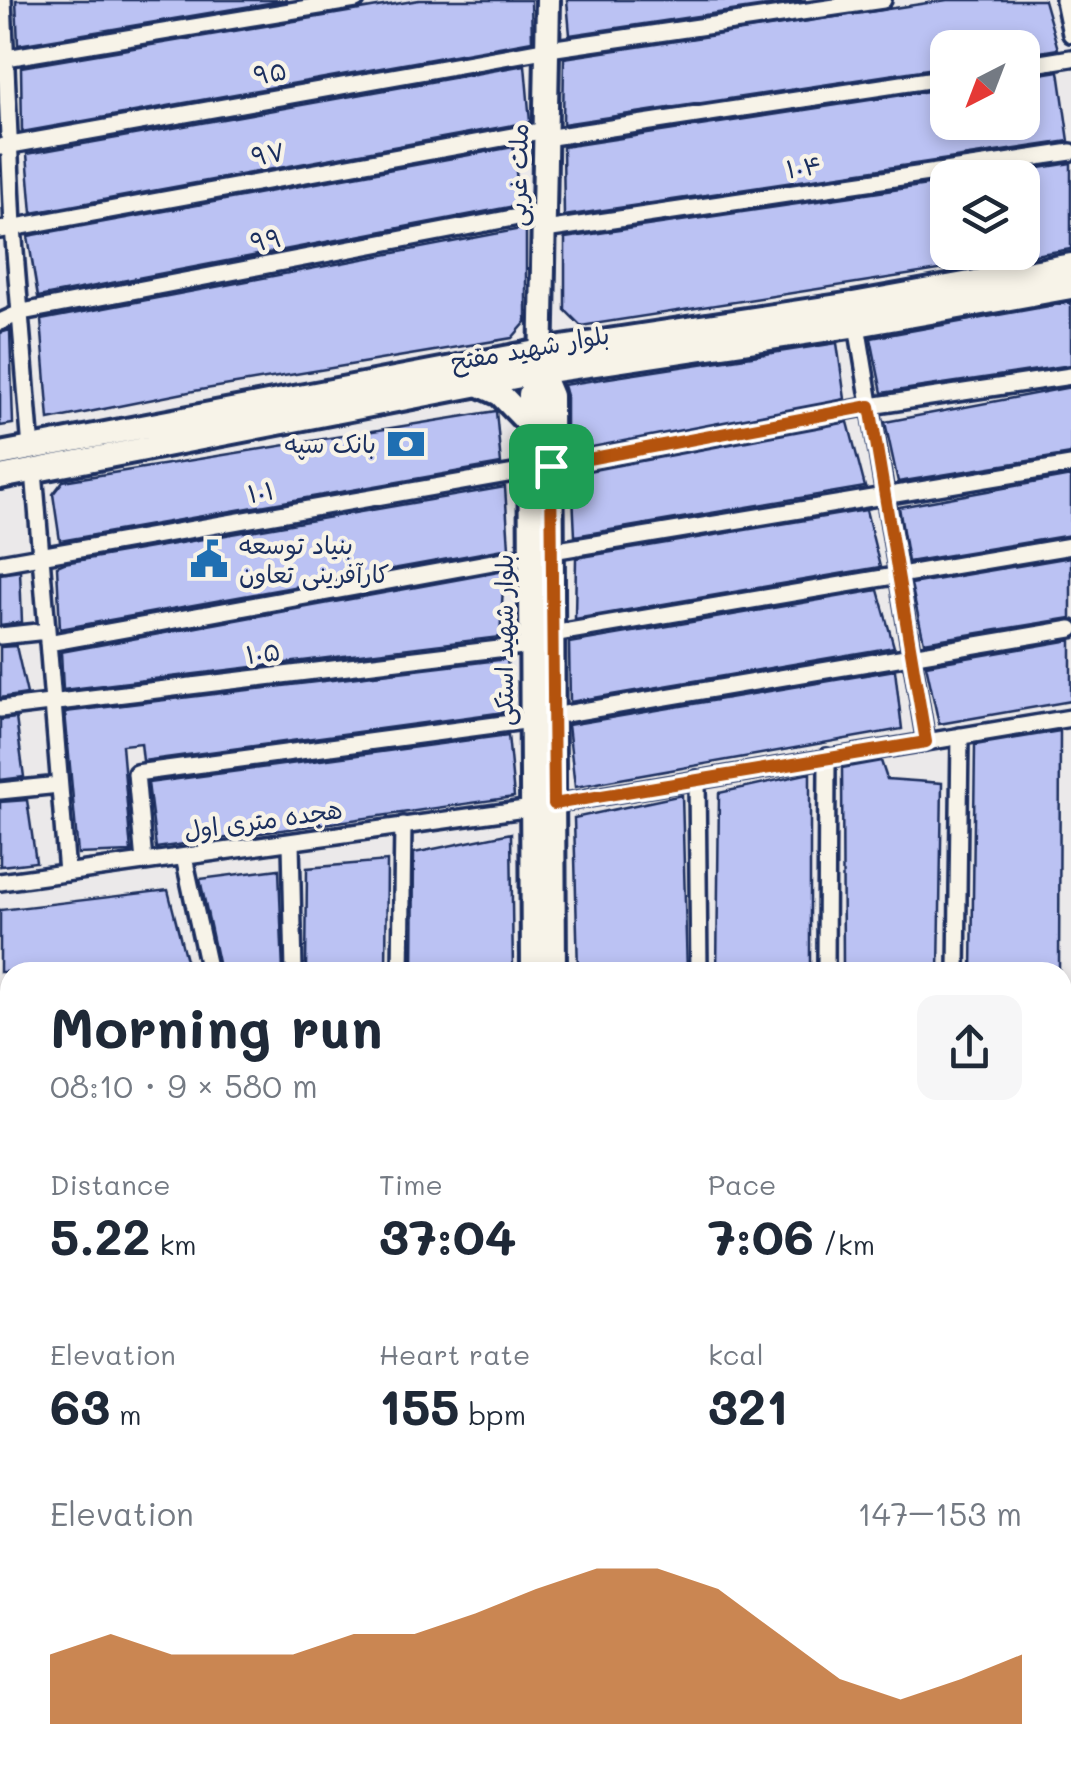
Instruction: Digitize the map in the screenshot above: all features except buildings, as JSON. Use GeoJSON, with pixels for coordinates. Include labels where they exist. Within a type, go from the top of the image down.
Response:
{"type":"FeatureCollection","features":[{"type":"Feature","properties":{"kind":"main road","name":"ملت غربی"},"geometry":{"type":"LineString","coordinates":[[542,362],[548,0]]}},
{"type":"Feature","properties":{"kind":"main road","name":"بلوار شهید مفتح"},"geometry":{"type":"LineString","coordinates":[[0,454],[33,460],[478,384],[542,362],[857,324],[1071,265]]}},
{"type":"Feature","properties":{"kind":"main road","name":"بلوار شهید مفتح"},"geometry":{"type":"LineString","coordinates":[[0,477],[33,460],[542,362],[954,297],[1071,286]]}},
{"type":"Feature","properties":{"kind":"main road","name":"بلوار شهید استکی"},"geometry":{"type":"LineString","coordinates":[[541,468],[530,426],[530,394],[542,362]]}},
{"type":"Feature","properties":{"kind":"main road","name":"بلوار شهید استکی"},"geometry":{"type":"LineString","coordinates":[[542,362],[551,396],[541,468],[542,718],[543,806],[553,962]]}},
{"type":"Feature","properties":{"kind":"main road"},"geometry":{"type":"LineString","coordinates":[[478,384],[500,394],[530,426]]}},
{"type":"Feature","properties":{"kind":"main road","name":"بلوار شهید استکی"},"geometry":{"type":"LineString","coordinates":[[534,962],[543,806]]}},
{"type":"Feature","properties":{"kind":"street"},"geometry":{"type":"LineString","coordinates":[[3,0],[7,228],[22,312],[66,873]]}},
{"type":"Feature","properties":{"kind":"street"},"geometry":{"type":"LineString","coordinates":[[3,59],[356,0]]}},
{"type":"Feature","properties":{"kind":"street","name":"۹۵"},"geometry":{"type":"LineString","coordinates":[[5,146],[549,48],[883,0]]}},
{"type":"Feature","properties":{"kind":"street"},"geometry":{"type":"LineString","coordinates":[[1064,0],[1071,34]]}},
{"type":"Feature","properties":{"kind":"street"},"geometry":{"type":"LineString","coordinates":[[1040,63],[1071,58]]}},
{"type":"Feature","properties":{"kind":"street","name":"۹۷"},"geometry":{"type":"LineString","coordinates":[[7,228],[546,134],[930,80]]}},
{"type":"Feature","properties":{"kind":"street","name":"۱۰۴"},"geometry":{"type":"LineString","coordinates":[[545,221],[1071,152]]}},
{"type":"Feature","properties":{"kind":"street","name":"۹۹"},"geometry":{"type":"LineString","coordinates":[[0,322],[22,312],[545,221]]}},
{"type":"Feature","properties":{"kind":"street"},"geometry":{"type":"LineString","coordinates":[[857,324],[926,742]]}},
{"type":"Feature","properties":{"kind":"street","name":"۱۰۱"},"geometry":{"type":"LineString","coordinates":[[0,562],[870,406],[1071,376]]}},
{"type":"Feature","properties":{"kind":"street"},"geometry":{"type":"LineString","coordinates":[[0,636],[48,637],[1071,464]]}},
{"type":"Feature","properties":{"kind":"street","name":"۱۰۵"},"geometry":{"type":"LineString","coordinates":[[0,710],[542,639],[1071,546]]}},
{"type":"Feature","properties":{"kind":"street"},"geometry":{"type":"LineString","coordinates":[[144,862],[136,773],[542,718],[1071,629]]}},
{"type":"Feature","properties":{"kind":"street","name":"هجده متری اول"},"geometry":{"type":"LineString","coordinates":[[0,882],[543,806],[1071,718]]}},
{"type":"Feature","properties":{"kind":"street"},"geometry":{"type":"LineString","coordinates":[[957,962],[960,736]]}},
{"type":"Feature","properties":{"kind":"street"},"geometry":{"type":"LineString","coordinates":[[826,962],[828,758]]}},
{"type":"Feature","properties":{"kind":"street"},"geometry":{"type":"LineString","coordinates":[[697,780],[698,962]]}},
{"type":"Feature","properties":{"kind":"street"},"geometry":{"type":"LineString","coordinates":[[0,792],[60,785]]}},
{"type":"Feature","properties":{"kind":"street"},"geometry":{"type":"LineString","coordinates":[[401,962],[404,826]]}},
{"type":"Feature","properties":{"kind":"street"},"geometry":{"type":"LineString","coordinates":[[291,843],[294,962]]}},
{"type":"Feature","properties":{"kind":"street"},"geometry":{"type":"LineString","coordinates":[[184,856],[207,962]]}},
{"type":"Feature","properties":{"kind":"place","name":"بانک سپه"},"geometry":{"type":"Point","coordinates":[406,444]}},
{"type":"Feature","properties":{"kind":"place","name":"بنیاد توسعه کارآفرینی تعاون"},"geometry":{"type":"Point","coordinates":[209,559]}},
{"type":"Feature","properties":{"kind":"route"},"geometry":{"type":"LineString","coordinates":[[870,406],[926,742],[554,804],[551,466],[870,406]]}}]}
